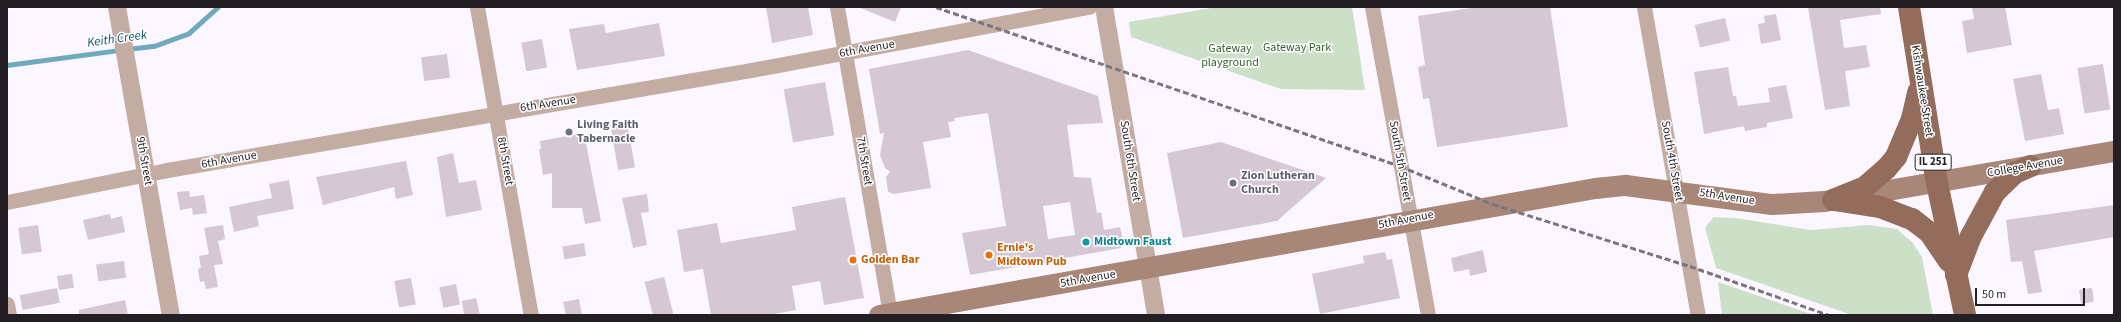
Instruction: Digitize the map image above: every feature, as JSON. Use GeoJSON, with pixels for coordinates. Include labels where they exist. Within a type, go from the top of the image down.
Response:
{"type":"FeatureCollection","features":[{"type":"Feature","properties":{"kind":"main road","name":"Kishwaukee Street"},"geometry":{"type":"LineString","coordinates":[[1909,7],[1937,182],[1964,315]]}},
{"type":"Feature","properties":{"kind":"main road"},"geometry":{"type":"LineString","coordinates":[[1833,200],[1865,186],[1886,169],[1896,157],[1912,119],[1920,82]]}},
{"type":"Feature","properties":{"kind":"main road","name":"College Avenue"},"geometry":{"type":"LineString","coordinates":[[1937,182],[2114,151]]}},
{"type":"Feature","properties":{"kind":"main road"},"geometry":{"type":"LineString","coordinates":[[1956,275],[1973,232],[1995,192],[2015,174],[2031,166]]}},
{"type":"Feature","properties":{"kind":"main road","name":"5th Avenue"},"geometry":{"type":"LineString","coordinates":[[886,314],[1148,269],[1411,219],[1595,188],[1625,185],[1678,190],[1772,204],[1833,200],[1937,182]]}},
{"type":"Feature","properties":{"kind":"main road"},"geometry":{"type":"LineString","coordinates":[[1833,200],[1880,207],[1912,219],[1933,237],[1946,254],[1956,275]]}},
{"type":"Feature","properties":{"kind":"street","name":"9th Street"},"geometry":{"type":"LineString","coordinates":[[117,7],[171,315]]}},
{"type":"Feature","properties":{"kind":"street","name":"8th Street"},"geometry":{"type":"LineString","coordinates":[[477,7],[531,315]]}},
{"type":"Feature","properties":{"kind":"street","name":"7th Street"},"geometry":{"type":"LineString","coordinates":[[837,7],[846,52],[886,314]]}},
{"type":"Feature","properties":{"kind":"street","name":"6th Avenue"},"geometry":{"type":"LineString","coordinates":[[7,202],[146,175],[496,112],[846,52],[1089,7]]}},
{"type":"Feature","properties":{"kind":"street","name":"South 6th Street"},"geometry":{"type":"LineString","coordinates":[[1104,7],[1156,315]]}},
{"type":"Feature","properties":{"kind":"street","name":"South 5th Street"},"geometry":{"type":"LineString","coordinates":[[1372,7],[1428,315]]}},
{"type":"Feature","properties":{"kind":"street","name":"South 4th Street"},"geometry":{"type":"LineString","coordinates":[[1644,7],[1678,190],[1698,315]]}},
{"type":"Feature","properties":{"kind":"street"},"geometry":{"type":"LineString","coordinates":[[7,304],[9,315]]}},
{"type":"Feature","properties":{"kind":"green space","name":"Gateway Park"},"geometry":{"type":"Polygon","coordinates":[[[1217,7],[1352,7],[1365,90],[1281,89],[1131,37],[1129,22],[1217,7]]]}},
{"type":"Feature","properties":{"kind":"green space"},"geometry":{"type":"Polygon","coordinates":[[[1714,217],[1735,218],[1811,230],[1868,225],[1897,229],[1913,243],[1922,257],[1933,315],[1852,315],[1716,268],[1706,231],[1706,226],[1714,217]]]}},
{"type":"Feature","properties":{"kind":"green space"},"geometry":{"type":"Polygon","coordinates":[[[1718,282],[1814,315],[1722,315],[1718,282]]]}},
{"type":"Feature","properties":{"kind":"building"},"geometry":{"type":"Polygon","coordinates":[[[766,7],[808,7],[813,35],[772,43],[766,7]]]}},
{"type":"Feature","properties":{"kind":"building"},"geometry":{"type":"Polygon","coordinates":[[[858,7],[901,7],[895,22],[858,7]]]}},
{"type":"Feature","properties":{"kind":"building"},"geometry":{"type":"Polygon","coordinates":[[[1478,7],[1550,7],[1568,127],[1437,147],[1429,98],[1423,99],[1418,67],[1425,65],[1418,16],[1478,7]]]}},
{"type":"Feature","properties":{"kind":"building"},"geometry":{"type":"Polygon","coordinates":[[[1808,7],[1880,7],[1881,14],[1840,20],[1844,48],[1866,45],[1870,67],[1845,71],[1850,106],[1825,110],[1808,7]]]}},
{"type":"Feature","properties":{"kind":"building"},"geometry":{"type":"Polygon","coordinates":[[[1972,7],[2005,7],[2012,45],[1967,53],[1962,21],[1974,19],[1972,7]]]}},
{"type":"Feature","properties":{"kind":"building"},"geometry":{"type":"Polygon","coordinates":[[[1776,14],[1781,40],[1761,44],[1758,24],[1765,23],[1764,16],[1776,14]]]}},
{"type":"Feature","properties":{"kind":"building"},"geometry":{"type":"Polygon","coordinates":[[[1725,18],[1730,40],[1700,47],[1695,25],[1725,18]]]}},
{"type":"Feature","properties":{"kind":"building"},"geometry":{"type":"Polygon","coordinates":[[[659,23],[665,56],[577,70],[569,29],[604,24],[606,33],[659,23]]]}},
{"type":"Feature","properties":{"kind":"building"},"geometry":{"type":"Polygon","coordinates":[[[542,39],[547,68],[526,71],[521,43],[542,39]]]}},
{"type":"Feature","properties":{"kind":"building"},"geometry":{"type":"Polygon","coordinates":[[[968,50],[1098,96],[1103,123],[1067,125],[1074,177],[1091,178],[1097,213],[1101,212],[1104,230],[1120,227],[1124,244],[1121,248],[970,275],[962,233],[1006,226],[988,113],[954,118],[955,121],[948,122],[951,137],[923,142],[931,188],[894,194],[888,192],[886,177],[890,172],[885,168],[880,155],[884,133],[880,134],[869,69],[968,50]],[[1070,202],[1043,206],[1048,239],[1075,235],[1070,202]]]}},
{"type":"Feature","properties":{"kind":"building"},"geometry":{"type":"Polygon","coordinates":[[[447,54],[450,78],[424,81],[421,57],[447,54]]]}},
{"type":"Feature","properties":{"kind":"building"},"geometry":{"type":"Polygon","coordinates":[[[2103,64],[2110,109],[2085,114],[2077,68],[2103,64]]]}},
{"type":"Feature","properties":{"kind":"building"},"geometry":{"type":"Polygon","coordinates":[[[1728,67],[1733,96],[1736,96],[1738,106],[1770,102],[1768,88],[1786,85],[1793,118],[1767,123],[1767,127],[1745,131],[1744,126],[1704,134],[1694,72],[1728,67]]]}},
{"type":"Feature","properties":{"kind":"building"},"geometry":{"type":"Polygon","coordinates":[[[2041,74],[2048,110],[2059,108],[2064,134],[2025,141],[2013,79],[2041,74]]]}},
{"type":"Feature","properties":{"kind":"building"},"geometry":{"type":"Polygon","coordinates":[[[825,82],[834,135],[793,142],[784,89],[825,82]]]}},
{"type":"Feature","properties":{"kind":"building"},"geometry":{"type":"Polygon","coordinates":[[[627,122],[635,167],[618,170],[610,125],[627,122]]]}},
{"type":"Feature","properties":{"kind":"building"},"geometry":{"type":"Polygon","coordinates":[[[584,133],[601,221],[585,224],[582,208],[552,208],[552,173],[543,175],[539,149],[541,149],[540,141],[584,133]]]}},
{"type":"Feature","properties":{"kind":"building"},"geometry":{"type":"Polygon","coordinates":[[[1221,142],[1326,178],[1277,221],[1183,238],[1167,153],[1221,142]]]}},
{"type":"Feature","properties":{"kind":"building"},"geometry":{"type":"Polygon","coordinates":[[[453,153],[459,183],[476,180],[482,210],[446,217],[437,157],[453,153]]]}},
{"type":"Feature","properties":{"kind":"building"},"geometry":{"type":"Polygon","coordinates":[[[406,161],[413,195],[396,199],[394,187],[323,205],[316,177],[406,161]]]}},
{"type":"Feature","properties":{"kind":"building"},"geometry":{"type":"Polygon","coordinates":[[[289,180],[294,209],[257,216],[259,226],[234,232],[229,207],[272,198],[269,184],[289,180]]]}},
{"type":"Feature","properties":{"kind":"building"},"geometry":{"type":"Polygon","coordinates":[[[189,191],[190,197],[204,195],[207,213],[193,215],[192,208],[180,210],[177,192],[189,191]]]}},
{"type":"Feature","properties":{"kind":"building"},"geometry":{"type":"Polygon","coordinates":[[[647,194],[649,212],[641,213],[647,245],[633,248],[622,198],[647,194]]]}},
{"type":"Feature","properties":{"kind":"building"},"geometry":{"type":"Polygon","coordinates":[[[845,197],[864,298],[824,305],[820,281],[792,286],[796,310],[769,315],[711,315],[703,269],[684,272],[677,230],[717,223],[721,243],[796,230],[792,207],[845,197]]]}},
{"type":"Feature","properties":{"kind":"building"},"geometry":{"type":"Polygon","coordinates":[[[2114,205],[2114,237],[2034,251],[2042,292],[2028,294],[2022,261],[2011,262],[2006,220],[2114,205]]]}},
{"type":"Feature","properties":{"kind":"building"},"geometry":{"type":"Polygon","coordinates":[[[110,214],[111,219],[122,216],[125,232],[88,240],[83,220],[110,214]]]}},
{"type":"Feature","properties":{"kind":"building"},"geometry":{"type":"Polygon","coordinates":[[[38,225],[42,252],[22,255],[18,228],[38,225]]]}},
{"type":"Feature","properties":{"kind":"building"},"geometry":{"type":"Polygon","coordinates":[[[223,225],[225,239],[218,241],[223,264],[214,265],[218,287],[206,289],[204,281],[200,282],[198,269],[201,268],[199,256],[209,254],[204,228],[223,225]]]}},
{"type":"Feature","properties":{"kind":"building"},"geometry":{"type":"Polygon","coordinates":[[[584,243],[586,256],[564,259],[562,246],[584,243]]]}},
{"type":"Feature","properties":{"kind":"building"},"geometry":{"type":"Polygon","coordinates":[[[1483,250],[1487,272],[1470,276],[1469,269],[1454,272],[1451,258],[1483,250]]]}},
{"type":"Feature","properties":{"kind":"building"},"geometry":{"type":"Polygon","coordinates":[[[1385,252],[1387,260],[1392,259],[1400,298],[1320,314],[1312,274],[1364,263],[1363,256],[1385,252]]]}},
{"type":"Feature","properties":{"kind":"building"},"geometry":{"type":"Polygon","coordinates":[[[124,261],[126,278],[98,281],[96,264],[124,261]]]}},
{"type":"Feature","properties":{"kind":"building"},"geometry":{"type":"Polygon","coordinates":[[[72,274],[74,288],[59,290],[57,276],[72,274]]]}},
{"type":"Feature","properties":{"kind":"building"},"geometry":{"type":"Polygon","coordinates":[[[664,277],[673,314],[653,315],[645,282],[664,277]]]}},
{"type":"Feature","properties":{"kind":"building"},"geometry":{"type":"Polygon","coordinates":[[[411,278],[416,305],[399,308],[394,281],[411,278]]]}},
{"type":"Feature","properties":{"kind":"building"},"geometry":{"type":"Polygon","coordinates":[[[456,284],[460,305],[443,308],[439,287],[456,284]]]}},
{"type":"Feature","properties":{"kind":"building"},"geometry":{"type":"Polygon","coordinates":[[[57,288],[60,303],[23,310],[20,295],[57,288]]]}},
{"type":"Feature","properties":{"kind":"building"},"geometry":{"type":"Polygon","coordinates":[[[2092,288],[2094,302],[2081,304],[2079,290],[2092,288]]]}},
{"type":"Feature","properties":{"kind":"building"},"geometry":{"type":"Polygon","coordinates":[[[476,298],[480,315],[464,315],[462,301],[476,298]]]}},
{"type":"Feature","properties":{"kind":"building"},"geometry":{"type":"Polygon","coordinates":[[[579,299],[582,315],[566,315],[563,302],[579,299]]]}},
{"type":"Feature","properties":{"kind":"building"},"geometry":{"type":"Polygon","coordinates":[[[125,300],[128,315],[79,315],[79,310],[125,300]]]}},
{"type":"Feature","properties":{"kind":"waterway","name":"Keith Creek"},"geometry":{"type":"LineString","coordinates":[[128,49],[154,46],[189,33],[218,7]]}},
{"type":"Feature","properties":{"kind":"waterway","name":"Keith Creek"},"geometry":{"type":"LineString","coordinates":[[7,65],[120,50]]}},
{"type":"Feature","properties":{"kind":"railway"},"geometry":{"type":"LineString","coordinates":[[936,7],[1400,166],[1493,204],[1690,266],[1829,315]]}},
{"type":"Feature","properties":{"kind":"place","name":"Living Faith Tabernacle"},"geometry":{"type":"Point","coordinates":[569,132]}},
{"type":"Feature","properties":{"kind":"place","name":"Zion Lutheran Church"},"geometry":{"type":"Point","coordinates":[1233,183]}},
{"type":"Feature","properties":{"kind":"place","name":"Midtown Faust"},"geometry":{"type":"Point","coordinates":[1086,242]}},
{"type":"Feature","properties":{"kind":"place","name":"Ernie's Midtown Pub"},"geometry":{"type":"Point","coordinates":[989,255]}},
{"type":"Feature","properties":{"kind":"place","name":"Golden Bar"},"geometry":{"type":"Point","coordinates":[853,260]}},
{"type":"Feature","properties":{"kind":"park label","name":"Gateway playground"},"geometry":{"type":"Point","coordinates":[1230,56]}}]}
